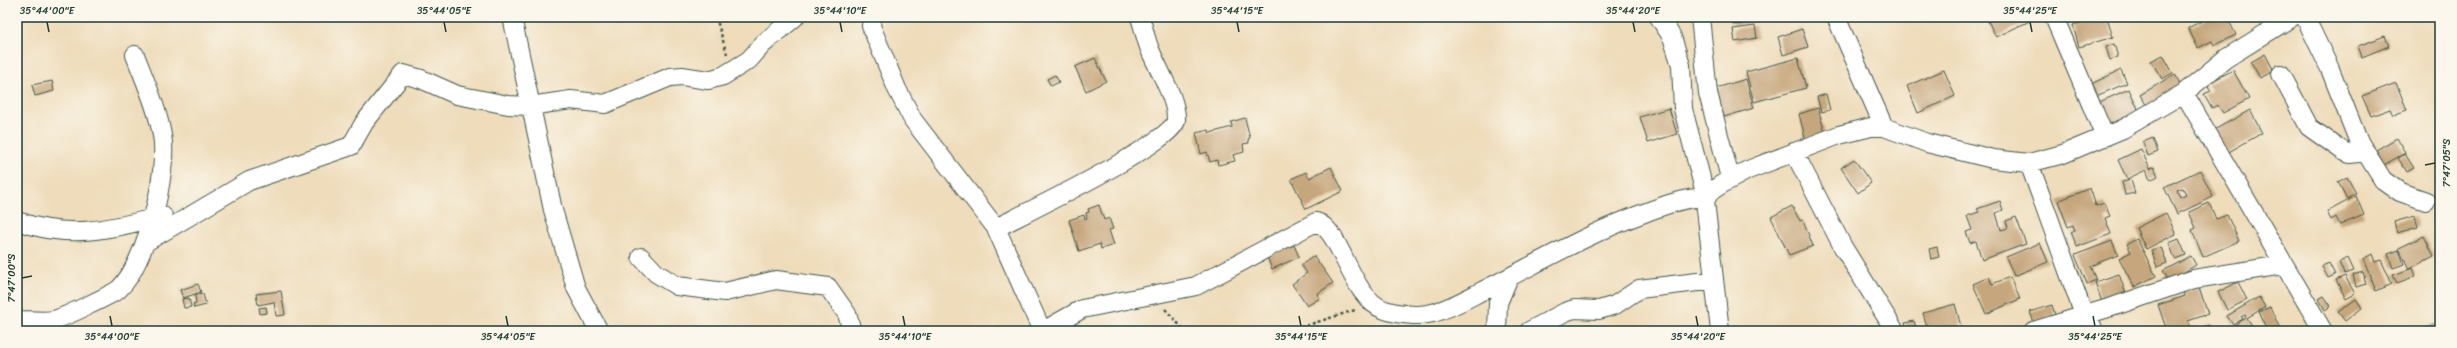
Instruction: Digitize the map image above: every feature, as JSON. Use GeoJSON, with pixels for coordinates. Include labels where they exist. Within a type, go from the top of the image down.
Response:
{"type":"FeatureCollection","features":[{"type":"Feature","properties":{"kind":"street"},"geometry":{"type":"LineString","coordinates":[[512,17],[553,210],[576,288],[599,331]]}},
{"type":"Feature","properties":{"kind":"street"},"geometry":{"type":"LineString","coordinates":[[146,242],[206,205],[249,181],[351,146],[364,123],[403,74],[421,79],[457,94],[508,105],[530,106],[571,100],[605,104],[670,77],[682,76],[708,80],[732,72],[749,60],[763,44],[795,17]]}},
{"type":"Feature","properties":{"kind":"street"},"geometry":{"type":"LineString","coordinates":[[996,228],[1145,150],[1173,129],[1177,122],[1175,108],[1150,50],[1140,17]]}},
{"type":"Feature","properties":{"kind":"street"},"geometry":{"type":"LineString","coordinates":[[1659,17],[1672,37],[1681,64],[1683,110],[1706,197],[1705,207],[1720,331]]}},
{"type":"Feature","properties":{"kind":"street"},"geometry":{"type":"LineString","coordinates":[[1700,17],[1708,93],[1730,178]]}},
{"type":"Feature","properties":{"kind":"street"},"geometry":{"type":"LineString","coordinates":[[1836,17],[1884,127]]}},
{"type":"Feature","properties":{"kind":"street"},"geometry":{"type":"LineString","coordinates":[[2054,17],[2105,137]]}},
{"type":"Feature","properties":{"kind":"street"},"geometry":{"type":"LineString","coordinates":[[870,20],[897,89],[913,120],[996,228],[1042,331],[1082,309],[1196,286],[1316,222],[1324,224],[1330,231],[1349,271],[1368,297],[1384,310],[1406,314],[1435,313],[1510,277],[1551,254],[1626,220],[1668,204],[1693,198],[1706,197],[1730,178],[1794,152],[1859,129],[1884,127],[1927,143],[1993,160],[2029,163],[2063,154],[2105,137],[2184,93],[2225,59],[2292,17]]}},
{"type":"Feature","properties":{"kind":"street"},"geometry":{"type":"LineString","coordinates":[[2305,17],[2330,69],[2358,140],[2384,180],[2400,192],[2426,201]]}},
{"type":"Feature","properties":{"kind":"street"},"geometry":{"type":"LineString","coordinates":[[17,321],[55,320],[118,290],[129,276],[146,242],[153,219],[163,151],[162,136],[155,107],[135,55]]}},
{"type":"Feature","properties":{"kind":"street"},"geometry":{"type":"LineString","coordinates":[[2281,74],[2309,127],[2343,151],[2350,154],[2366,152]]}},
{"type":"Feature","properties":{"kind":"street"},"geometry":{"type":"LineString","coordinates":[[2184,93],[2282,265],[2323,331]]}},
{"type":"Feature","properties":{"kind":"street"},"geometry":{"type":"LineString","coordinates":[[1794,152],[1843,247],[1895,331]]}},
{"type":"Feature","properties":{"kind":"street"},"geometry":{"type":"LineString","coordinates":[[2029,163],[2085,315],[2094,331]]}},
{"type":"Feature","properties":{"kind":"street"},"geometry":{"type":"LineString","coordinates":[[17,222],[49,231],[90,233],[206,205]]}},
{"type":"Feature","properties":{"kind":"street"},"geometry":{"type":"LineString","coordinates":[[641,257],[656,273],[677,286],[725,292],[776,280],[828,287],[847,314],[852,331]]}},
{"type":"Feature","properties":{"kind":"street"},"geometry":{"type":"LineString","coordinates":[[2033,331],[2194,278],[2282,265]]}},
{"type":"Feature","properties":{"kind":"street"},"geometry":{"type":"LineString","coordinates":[[1498,331],[1498,303],[1510,277]]}},
{"type":"Feature","properties":{"kind":"street"},"geometry":{"type":"LineString","coordinates":[[1529,331],[1565,312],[1574,309],[1599,310],[1615,305],[1639,289],[1714,280]]}},
{"type":"Feature","properties":{"kind":"lane"},"geometry":{"type":"LineString","coordinates":[[2431,331],[2440,327]]}},
{"type":"Feature","properties":{"kind":"path"},"geometry":{"type":"LineString","coordinates":[[716,17],[732,72]]}},
{"type":"Feature","properties":{"kind":"path"},"geometry":{"type":"LineString","coordinates":[[1152,295],[1185,331]]}},
{"type":"Feature","properties":{"kind":"path"},"geometry":{"type":"LineString","coordinates":[[1289,331],[1375,303]]}},
{"type":"Feature","properties":{"kind":"building"},"geometry":{"type":"Polygon","coordinates":[[[1732,17],[1757,17],[1757,22],[1733,25],[1732,17]]]}},
{"type":"Feature","properties":{"kind":"building"},"geometry":{"type":"Polygon","coordinates":[[[1992,17],[2032,17],[2034,19],[1996,37],[1987,19],[1992,17]]]}},
{"type":"Feature","properties":{"kind":"building"},"geometry":{"type":"Polygon","coordinates":[[[2099,17],[2107,17],[2113,37],[2079,47],[2073,25],[2099,17]]]}},
{"type":"Feature","properties":{"kind":"building"},"geometry":{"type":"Polygon","coordinates":[[[2210,17],[2227,17],[2236,35],[2214,45],[2212,41],[2198,48],[2188,28],[2210,17]]]}},
{"type":"Feature","properties":{"kind":"building"},"geometry":{"type":"Polygon","coordinates":[[[1755,26],[1757,38],[1735,42],[1733,29],[1755,26]]]}},
{"type":"Feature","properties":{"kind":"building"},"geometry":{"type":"Polygon","coordinates":[[[1802,29],[1808,47],[1783,55],[1778,37],[1802,29]]]}},
{"type":"Feature","properties":{"kind":"building"},"geometry":{"type":"Polygon","coordinates":[[[2385,36],[2389,46],[2362,57],[2358,46],[2385,36]]]}},
{"type":"Feature","properties":{"kind":"building"},"geometry":{"type":"Polygon","coordinates":[[[2114,44],[2118,57],[2110,60],[2106,47],[2114,44]]]}},
{"type":"Feature","properties":{"kind":"building"},"geometry":{"type":"Polygon","coordinates":[[[2265,54],[2274,71],[2260,78],[2251,62],[2265,54]]]}},
{"type":"Feature","properties":{"kind":"building"},"geometry":{"type":"Polygon","coordinates":[[[2163,55],[2173,73],[2162,79],[2151,61],[2163,55]]]}},
{"type":"Feature","properties":{"kind":"building"},"geometry":{"type":"Polygon","coordinates":[[[1095,58],[1106,81],[1086,91],[1075,67],[1095,58]]]}},
{"type":"Feature","properties":{"kind":"building"},"geometry":{"type":"Polygon","coordinates":[[[1798,58],[1806,88],[1754,102],[1746,72],[1798,58]]]}},
{"type":"Feature","properties":{"kind":"building"},"geometry":{"type":"Polygon","coordinates":[[[1944,70],[1955,96],[1918,113],[1907,86],[1944,70]]]}},
{"type":"Feature","properties":{"kind":"building"},"geometry":{"type":"Polygon","coordinates":[[[2121,70],[2127,83],[2096,96],[2091,84],[2121,70]]]}},
{"type":"Feature","properties":{"kind":"building"},"geometry":{"type":"Polygon","coordinates":[[[2233,70],[2249,99],[2223,113],[2218,105],[2212,108],[2204,94],[2211,91],[2207,84],[2233,70]]]}},
{"type":"Feature","properties":{"kind":"building"},"geometry":{"type":"Polygon","coordinates":[[[2175,74],[2181,86],[2147,106],[2140,95],[2175,74]]]}},
{"type":"Feature","properties":{"kind":"building"},"geometry":{"type":"Polygon","coordinates":[[[1055,75],[1059,82],[1051,86],[1047,79],[1055,75]]]}},
{"type":"Feature","properties":{"kind":"building"},"geometry":{"type":"Polygon","coordinates":[[[1746,79],[1754,108],[1724,117],[1716,88],[1746,79]]]}},
{"type":"Feature","properties":{"kind":"building"},"geometry":{"type":"Polygon","coordinates":[[[52,81],[54,91],[35,96],[32,85],[52,81]]]}},
{"type":"Feature","properties":{"kind":"building"},"geometry":{"type":"Polygon","coordinates":[[[2396,83],[2407,110],[2393,115],[2390,109],[2371,116],[2362,96],[2396,83]]]}},
{"type":"Feature","properties":{"kind":"building"},"geometry":{"type":"Polygon","coordinates":[[[2129,89],[2139,111],[2106,126],[2095,104],[2129,89]]]}},
{"type":"Feature","properties":{"kind":"building"},"geometry":{"type":"Polygon","coordinates":[[[1826,94],[1830,110],[1821,112],[1817,97],[1826,94]]]}},
{"type":"Feature","properties":{"kind":"building"},"geometry":{"type":"Polygon","coordinates":[[[1669,108],[1677,134],[1648,143],[1640,117],[1669,108]]]}},
{"type":"Feature","properties":{"kind":"building"},"geometry":{"type":"Polygon","coordinates":[[[1818,108],[1825,133],[1805,138],[1799,114],[1818,108]]]}},
{"type":"Feature","properties":{"kind":"building"},"geometry":{"type":"Polygon","coordinates":[[[2250,110],[2262,133],[2227,153],[2214,130],[2250,110]]]}},
{"type":"Feature","properties":{"kind":"building"},"geometry":{"type":"Polygon","coordinates":[[[1245,118],[1250,138],[1248,139],[1249,143],[1243,144],[1244,152],[1233,155],[1235,161],[1218,165],[1217,160],[1210,162],[1207,152],[1201,154],[1196,133],[1209,130],[1210,133],[1232,127],[1231,122],[1245,118]]]}},
{"type":"Feature","properties":{"kind":"building"},"geometry":{"type":"Polygon","coordinates":[[[2153,138],[2158,152],[2148,156],[2143,142],[2153,138]]]}},
{"type":"Feature","properties":{"kind":"building"},"geometry":{"type":"Polygon","coordinates":[[[2397,138],[2405,153],[2384,165],[2376,150],[2397,138]]]}},
{"type":"Feature","properties":{"kind":"building"},"geometry":{"type":"Polygon","coordinates":[[[2141,149],[2150,169],[2154,167],[2158,176],[2150,180],[2146,170],[2127,179],[2118,160],[2141,149]]]}},
{"type":"Feature","properties":{"kind":"building"},"geometry":{"type":"Polygon","coordinates":[[[2405,154],[2414,168],[2407,172],[2398,158],[2405,154]]]}},
{"type":"Feature","properties":{"kind":"building"},"geometry":{"type":"Polygon","coordinates":[[[1854,159],[1871,183],[1858,193],[1841,168],[1854,159]]]}},
{"type":"Feature","properties":{"kind":"building"},"geometry":{"type":"Polygon","coordinates":[[[1331,167],[1343,191],[1306,209],[1291,179],[1306,172],[1309,178],[1331,167]]]}},
{"type":"Feature","properties":{"kind":"building"},"geometry":{"type":"Polygon","coordinates":[[[2200,170],[2213,197],[2177,214],[2164,187],[2200,170]],[[2183,188],[2177,190],[2180,198],[2186,195],[2183,188]]]}},
{"type":"Feature","properties":{"kind":"building"},"geometry":{"type":"Polygon","coordinates":[[[2347,177],[2356,193],[2347,199],[2338,182],[2347,177]]]}},
{"type":"Feature","properties":{"kind":"building"},"geometry":{"type":"Polygon","coordinates":[[[2131,180],[2135,193],[2125,195],[2122,182],[2131,180]]]}},
{"type":"Feature","properties":{"kind":"building"},"geometry":{"type":"Polygon","coordinates":[[[2090,188],[2096,206],[2104,203],[2110,216],[2105,218],[2111,234],[2077,247],[2071,232],[2075,231],[2073,225],[2068,227],[2058,201],[2090,188]]]}},
{"type":"Feature","properties":{"kind":"building"},"geometry":{"type":"Polygon","coordinates":[[[2356,196],[2364,215],[2340,225],[2336,217],[2331,220],[2327,212],[2356,196]]]}},
{"type":"Feature","properties":{"kind":"building"},"geometry":{"type":"Polygon","coordinates":[[[2000,201],[2003,210],[1996,213],[2001,230],[2008,228],[2006,221],[2016,217],[2026,244],[1982,260],[1976,241],[1970,243],[1966,232],[1972,230],[1967,216],[1979,212],[1977,209],[2000,201]]]}},
{"type":"Feature","properties":{"kind":"building"},"geometry":{"type":"Polygon","coordinates":[[[2209,203],[2216,219],[2227,215],[2239,241],[2203,257],[2192,230],[2196,228],[2189,212],[2209,203]]]}},
{"type":"Feature","properties":{"kind":"building"},"geometry":{"type":"Polygon","coordinates":[[[1099,205],[1104,220],[1109,218],[1113,229],[1109,230],[1114,245],[1101,249],[1100,244],[1079,251],[1069,220],[1084,215],[1085,219],[1087,218],[1086,213],[1089,212],[1088,209],[1099,205]]]}},
{"type":"Feature","properties":{"kind":"building"},"geometry":{"type":"Polygon","coordinates":[[[1792,206],[1800,221],[1803,220],[1813,246],[1789,255],[1771,217],[1792,206]]]}},
{"type":"Feature","properties":{"kind":"building"},"geometry":{"type":"Polygon","coordinates":[[[2166,213],[2176,234],[2146,249],[2136,228],[2166,213]]]}},
{"type":"Feature","properties":{"kind":"building"},"geometry":{"type":"Polygon","coordinates":[[[2415,216],[2418,227],[2397,233],[2394,222],[2415,216]]]}},
{"type":"Feature","properties":{"kind":"building"},"geometry":{"type":"Polygon","coordinates":[[[2424,236],[2434,256],[2409,269],[2399,248],[2424,236]]]}},
{"type":"Feature","properties":{"kind":"building"},"geometry":{"type":"Polygon","coordinates":[[[2137,239],[2156,276],[2134,287],[2119,258],[2131,252],[2127,244],[2137,239]]]}},
{"type":"Feature","properties":{"kind":"building"},"geometry":{"type":"Polygon","coordinates":[[[2179,239],[2186,255],[2175,259],[2169,243],[2179,239]]]}},
{"type":"Feature","properties":{"kind":"building"},"geometry":{"type":"Polygon","coordinates":[[[2112,241],[2118,255],[2090,266],[2096,280],[2087,284],[2075,255],[2112,241]]]}},
{"type":"Feature","properties":{"kind":"building"},"geometry":{"type":"Polygon","coordinates":[[[2040,243],[2048,262],[2014,276],[2006,257],[2040,243]]]}},
{"type":"Feature","properties":{"kind":"building"},"geometry":{"type":"Polygon","coordinates":[[[1294,245],[1299,257],[1272,269],[1267,257],[1294,245]]]}},
{"type":"Feature","properties":{"kind":"building"},"geometry":{"type":"Polygon","coordinates":[[[1937,247],[1939,257],[1931,259],[1929,249],[1937,247]]]}},
{"type":"Feature","properties":{"kind":"building"},"geometry":{"type":"Polygon","coordinates":[[[2161,247],[2167,263],[2157,267],[2151,250],[2161,247]]]}},
{"type":"Feature","properties":{"kind":"building"},"geometry":{"type":"Polygon","coordinates":[[[2399,250],[2404,264],[2393,268],[2388,254],[2399,250]]]}},
{"type":"Feature","properties":{"kind":"building"},"geometry":{"type":"Polygon","coordinates":[[[2372,254],[2375,262],[2381,260],[2392,284],[2376,291],[2363,259],[2372,254]]]}},
{"type":"Feature","properties":{"kind":"building"},"geometry":{"type":"Polygon","coordinates":[[[1314,256],[1333,283],[1317,294],[1320,298],[1307,306],[1292,284],[1307,273],[1301,265],[1314,256]]]}},
{"type":"Feature","properties":{"kind":"building"},"geometry":{"type":"Polygon","coordinates":[[[2191,256],[2196,265],[2169,281],[2163,271],[2191,256]]]}},
{"type":"Feature","properties":{"kind":"building"},"geometry":{"type":"Polygon","coordinates":[[[2348,258],[2354,271],[2344,274],[2339,262],[2348,258]]]}},
{"type":"Feature","properties":{"kind":"building"},"geometry":{"type":"Polygon","coordinates":[[[2329,263],[2335,275],[2328,278],[2322,266],[2329,263]]]}},
{"type":"Feature","properties":{"kind":"building"},"geometry":{"type":"Polygon","coordinates":[[[2413,268],[2416,276],[2397,283],[2393,275],[2413,268]]]}},
{"type":"Feature","properties":{"kind":"building"},"geometry":{"type":"Polygon","coordinates":[[[2363,272],[2366,284],[2356,287],[2353,275],[2363,272]]]}},
{"type":"Feature","properties":{"kind":"building"},"geometry":{"type":"Polygon","coordinates":[[[2119,274],[2126,294],[2102,302],[2095,282],[2119,274]]]}},
{"type":"Feature","properties":{"kind":"building"},"geometry":{"type":"Polygon","coordinates":[[[2345,276],[2355,294],[2346,299],[2336,280],[2345,276]]]}},
{"type":"Feature","properties":{"kind":"building"},"geometry":{"type":"Polygon","coordinates":[[[1989,277],[1992,284],[2010,277],[2020,299],[1986,314],[1973,284],[1989,277]]]}},
{"type":"Feature","properties":{"kind":"building"},"geometry":{"type":"Polygon","coordinates":[[[2238,282],[2247,300],[2227,310],[2218,292],[2238,282]]]}},
{"type":"Feature","properties":{"kind":"building"},"geometry":{"type":"Polygon","coordinates":[[[198,284],[201,292],[183,298],[180,290],[198,284]]]}},
{"type":"Feature","properties":{"kind":"building"},"geometry":{"type":"Polygon","coordinates":[[[2199,287],[2208,314],[2188,321],[2190,329],[2169,331],[2168,327],[2166,328],[2158,305],[2185,296],[2183,292],[2199,287]]]}},
{"type":"Feature","properties":{"kind":"building"},"geometry":{"type":"Polygon","coordinates":[[[281,291],[285,315],[276,316],[274,302],[258,305],[256,294],[281,291]]]}},
{"type":"Feature","properties":{"kind":"building"},"geometry":{"type":"Polygon","coordinates":[[[203,294],[206,305],[194,308],[193,304],[196,303],[195,295],[203,294]]]}},
{"type":"Feature","properties":{"kind":"building"},"geometry":{"type":"Polygon","coordinates":[[[2324,296],[2331,306],[2325,310],[2319,299],[2324,296]]]}},
{"type":"Feature","properties":{"kind":"building"},"geometry":{"type":"Polygon","coordinates":[[[2259,297],[2265,307],[2247,318],[2256,331],[2239,331],[2235,326],[2246,317],[2245,315],[2241,317],[2243,319],[2233,325],[2227,316],[2259,297]]]}},
{"type":"Feature","properties":{"kind":"building"},"geometry":{"type":"Polygon","coordinates":[[[189,298],[191,307],[184,308],[182,299],[189,298]]]}},
{"type":"Feature","properties":{"kind":"building"},"geometry":{"type":"Polygon","coordinates":[[[2356,299],[2362,308],[2345,321],[2338,312],[2356,299]]]}},
{"type":"Feature","properties":{"kind":"building"},"geometry":{"type":"Polygon","coordinates":[[[1955,304],[1962,330],[1928,331],[1923,313],[1955,304]]]}},
{"type":"Feature","properties":{"kind":"building"},"geometry":{"type":"Polygon","coordinates":[[[2052,305],[2055,315],[2034,322],[2030,312],[2052,305]]]}},
{"type":"Feature","properties":{"kind":"building"},"geometry":{"type":"Polygon","coordinates":[[[266,307],[267,313],[260,314],[259,308],[266,307]]]}},
{"type":"Feature","properties":{"kind":"building"},"geometry":{"type":"Polygon","coordinates":[[[2270,307],[2281,331],[2268,331],[2259,312],[2270,307]]]}},
{"type":"Feature","properties":{"kind":"building"},"geometry":{"type":"Polygon","coordinates":[[[1914,321],[1917,331],[1907,331],[1905,323],[1914,321]]]}},
{"type":"Feature","properties":{"kind":"building"},"geometry":{"type":"Polygon","coordinates":[[[2209,325],[2212,331],[2195,331],[2209,325]]]}}]}
